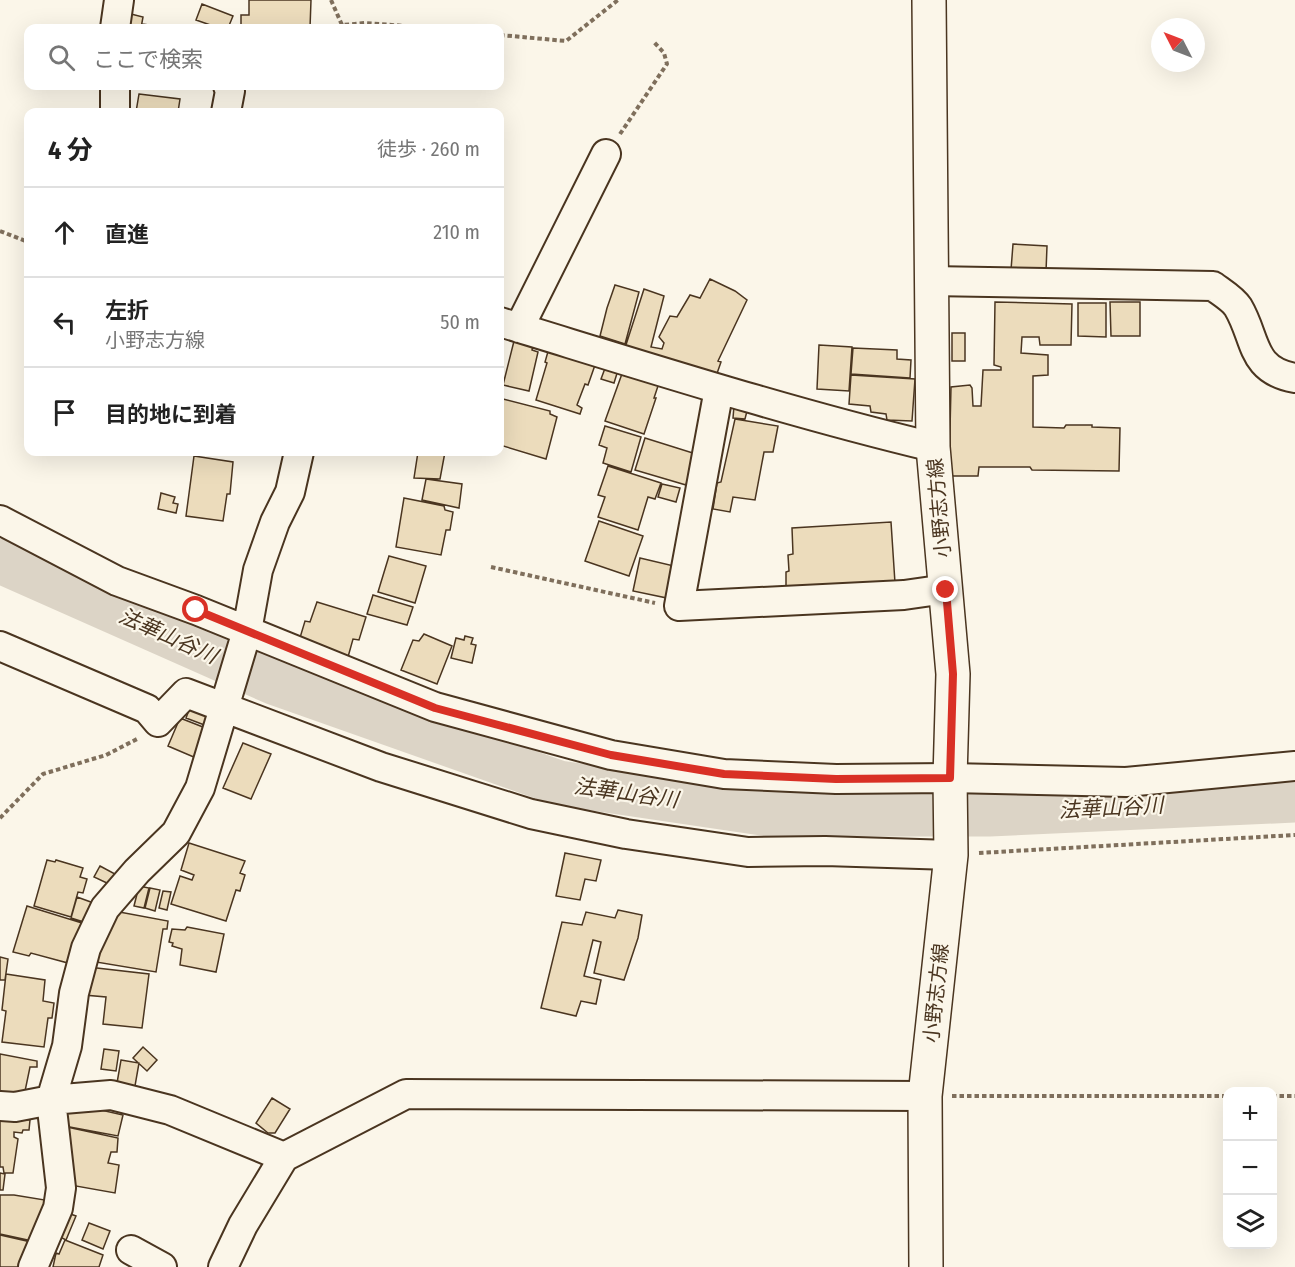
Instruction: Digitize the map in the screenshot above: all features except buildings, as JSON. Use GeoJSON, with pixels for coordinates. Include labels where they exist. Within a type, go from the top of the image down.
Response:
{"type":"FeatureCollection","features":[{"type":"Feature","properties":{"kind":"main road","name":"小野志方線"},"geometry":{"type":"LineString","coordinates":[[926,1267],[925,1096],[951,855],[950,778],[953,674],[933,447],[929,0]]}},
{"type":"Feature","properties":{"kind":"street"},"geometry":{"type":"LineString","coordinates":[[116,24],[119,0]]}},
{"type":"Feature","properties":{"kind":"street"},"geometry":{"type":"LineString","coordinates":[[115,90],[115,108]]}},
{"type":"Feature","properties":{"kind":"street"},"geometry":{"type":"LineString","coordinates":[[227,108],[230,90]]}},
{"type":"Feature","properties":{"kind":"street"},"geometry":{"type":"LineString","coordinates":[[606,154],[509,325],[857,429],[933,447]]}},
{"type":"Feature","properties":{"kind":"street"},"geometry":{"type":"LineString","coordinates":[[930,281],[1213,286],[1238,305],[1260,360],[1279,376],[1295,378]]}},
{"type":"Feature","properties":{"kind":"street"},"geometry":{"type":"LineString","coordinates":[[719,389],[679,606],[904,595],[946,590]]}},
{"type":"Feature","properties":{"kind":"street"},"geometry":{"type":"LineString","coordinates":[[33,1267],[58,1208],[62,1188],[51,1100],[67,1046],[74,993],[86,948],[105,908],[137,871],[176,833],[200,788],[247,631],[258,570],[290,492],[298,456]]}},
{"type":"Feature","properties":{"kind":"street"},"geometry":{"type":"LineString","coordinates":[[0,520],[117,581],[435,708],[611,755],[724,774],[836,779],[950,778],[1126,782],[1295,766]]}},
{"type":"Feature","properties":{"kind":"street"},"geometry":{"type":"LineString","coordinates":[[0,646],[147,709],[158,722],[186,693],[381,767],[520,811],[626,834],[748,852],[825,851],[951,855]]}},
{"type":"Feature","properties":{"kind":"street"},"geometry":{"type":"LineString","coordinates":[[223,1267],[243,1225],[284,1157],[406,1094],[925,1096]]}},
{"type":"Feature","properties":{"kind":"street"},"geometry":{"type":"LineString","coordinates":[[0,1107],[111,1095],[170,1110],[284,1157]]}},
{"type":"Feature","properties":{"kind":"street"},"geometry":{"type":"LineString","coordinates":[[131,1250],[162,1267]]}},
{"type":"Feature","properties":{"kind":"path"},"geometry":{"type":"LineString","coordinates":[[330,0],[342,24]]}},
{"type":"Feature","properties":{"kind":"path"},"geometry":{"type":"LineString","coordinates":[[504,35],[566,41],[618,0]]}},
{"type":"Feature","properties":{"kind":"path"},"geometry":{"type":"LineString","coordinates":[[354,24],[379,24]]}},
{"type":"Feature","properties":{"kind":"path"},"geometry":{"type":"LineString","coordinates":[[606,154],[667,64],[664,53],[653,41]]}},
{"type":"Feature","properties":{"kind":"path"},"geometry":{"type":"LineString","coordinates":[[0,231],[24,240]]}},
{"type":"Feature","properties":{"kind":"path"},"geometry":{"type":"LineString","coordinates":[[491,567],[670,606],[679,606]]}},
{"type":"Feature","properties":{"kind":"path"},"geometry":{"type":"LineString","coordinates":[[0,818],[43,774],[106,755],[140,737],[158,722]]}},
{"type":"Feature","properties":{"kind":"path"},"geometry":{"type":"LineString","coordinates":[[951,855],[1295,835]]}},
{"type":"Feature","properties":{"kind":"path"},"geometry":{"type":"LineString","coordinates":[[925,1096],[1223,1096]]}},
{"type":"Feature","properties":{"kind":"path"},"geometry":{"type":"LineString","coordinates":[[1277,1096],[1295,1096]]}},
{"type":"Feature","properties":{"kind":"waterway","name":"法華山谷川"},"geometry":{"type":"LineString","coordinates":[[0,561],[273,682],[559,783],[769,814],[989,814],[1295,800]]}},
{"type":"Feature","properties":{"kind":"route"},"geometry":{"type":"LineString","coordinates":[[196,610],[435,708],[611,755],[724,774],[836,779],[950,778],[953,674],[946,590]]}}]}
